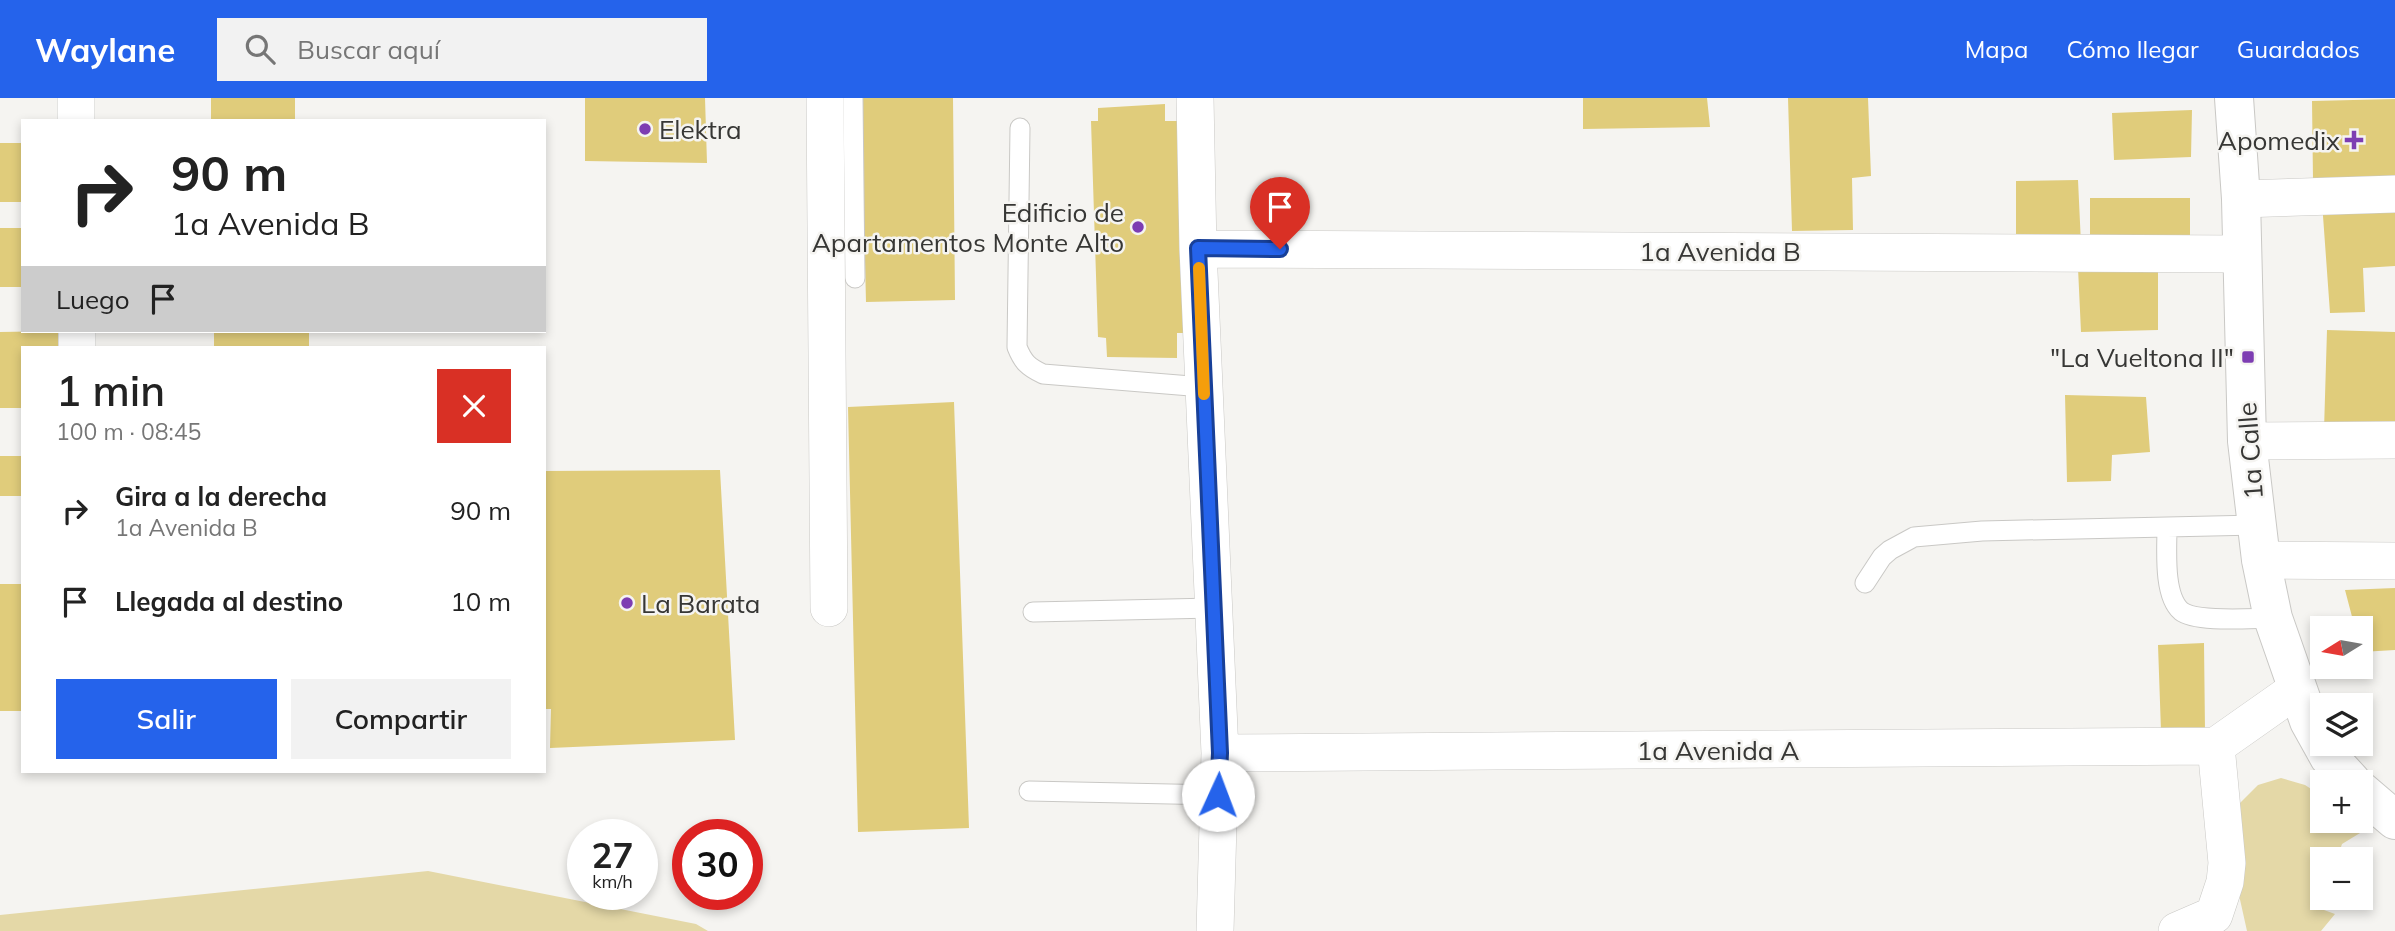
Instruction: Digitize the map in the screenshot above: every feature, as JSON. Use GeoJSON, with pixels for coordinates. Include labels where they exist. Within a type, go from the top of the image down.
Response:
{"type":"FeatureCollection","features":[{"type":"Feature","properties":{"kind":"main road","name":"1a Calle"},"geometry":{"type":"LineString","coordinates":[[2234,98],[2241,199],[2247,441],[2259,542],[2273,618],[2297,689],[2309,720],[2329,757],[2341,770]]}},
{"type":"Feature","properties":{"kind":"main road"},"geometry":{"type":"LineString","coordinates":[[2373,801],[2395,820]]}},
{"type":"Feature","properties":{"kind":"street"},"geometry":{"type":"LineString","coordinates":[[76,98],[76,119]]}},
{"type":"Feature","properties":{"kind":"street"},"geometry":{"type":"LineString","coordinates":[[825,98],[829,608]]}},
{"type":"Feature","properties":{"kind":"street"},"geometry":{"type":"LineString","coordinates":[[1195,98],[1203,387],[1220,753],[1215,931]]}},
{"type":"Feature","properties":{"kind":"street"},"geometry":{"type":"LineString","coordinates":[[2241,199],[2395,194]]}},
{"type":"Feature","properties":{"kind":"street","name":"1a Avenida B"},"geometry":{"type":"LineString","coordinates":[[1198,248],[2242,254]]}},
{"type":"Feature","properties":{"kind":"street"},"geometry":{"type":"LineString","coordinates":[[2247,441],[2395,440]]}},
{"type":"Feature","properties":{"kind":"street"},"geometry":{"type":"LineString","coordinates":[[2259,542],[2395,561]]}},
{"type":"Feature","properties":{"kind":"street"},"geometry":{"type":"LineString","coordinates":[[2177,931],[2214,915],[2225,882],[2227,863],[2216,746],[2297,689]]}},
{"type":"Feature","properties":{"kind":"street","name":"1a Avenida A"},"geometry":{"type":"LineString","coordinates":[[1220,753],[2216,746]]}},
{"type":"Feature","properties":{"kind":"lane"},"geometry":{"type":"LineString","coordinates":[[853,98],[855,278]]}},
{"type":"Feature","properties":{"kind":"lane"},"geometry":{"type":"LineString","coordinates":[[1020,128],[1017,347],[1022,360],[1027,366],[1043,374],[1203,387]]}},
{"type":"Feature","properties":{"kind":"lane"},"geometry":{"type":"LineString","coordinates":[[1865,583],[1882,557],[1898,544],[1914,537],[1982,531],[2167,527],[2259,542]]}},
{"type":"Feature","properties":{"kind":"lane"},"geometry":{"type":"LineString","coordinates":[[2167,527],[2170,590],[2184,613],[2197,617],[2273,618]]}},
{"type":"Feature","properties":{"kind":"lane"},"geometry":{"type":"LineString","coordinates":[[1033,612],[1213,608]]}},
{"type":"Feature","properties":{"kind":"lane"},"geometry":{"type":"LineString","coordinates":[[1029,791],[1218,795]]}},
{"type":"Feature","properties":{"kind":"shaded area"},"geometry":{"type":"Polygon","coordinates":[[[2281,778],[2310,788],[2310,833],[2360,833],[2341,847],[2310,847],[2310,910],[2324,910],[2335,914],[2321,931],[2247,931],[2237,886],[2239,804],[2258,785],[2281,778]]]}},
{"type":"Feature","properties":{"kind":"shaded area"},"geometry":{"type":"Polygon","coordinates":[[[428,871],[567,898],[567,910],[625,910],[696,924],[708,931],[0,931],[0,915],[428,871]]]}},
{"type":"Feature","properties":{"kind":"building"},"geometry":{"type":"Polygon","coordinates":[[[211,98],[295,98],[295,119],[211,119],[211,98]]]}},
{"type":"Feature","properties":{"kind":"building","name":"Elektra"},"geometry":{"type":"Polygon","coordinates":[[[585,98],[705,98],[707,163],[585,161],[585,98]]]}},
{"type":"Feature","properties":{"kind":"building"},"geometry":{"type":"Polygon","coordinates":[[[861,98],[953,98],[955,300],[866,302],[861,98]]]}},
{"type":"Feature","properties":{"kind":"building"},"geometry":{"type":"Polygon","coordinates":[[[1583,98],[1707,98],[1710,127],[1583,129],[1583,98]]]}},
{"type":"Feature","properties":{"kind":"building"},"geometry":{"type":"Polygon","coordinates":[[[1788,98],[1868,98],[1871,176],[1852,178],[1853,230],[1792,231],[1788,98]]]}},
{"type":"Feature","properties":{"kind":"building","name":"Apomedix"},"geometry":{"type":"Polygon","coordinates":[[[2395,99],[2395,179],[2313,180],[2312,101],[2395,99]]]}},
{"type":"Feature","properties":{"kind":"building","name":"Edificio de Apartamentos Monte Alto"},"geometry":{"type":"Polygon","coordinates":[[[1165,104],[1165,121],[1177,121],[1186,333],[1177,333],[1177,358],[1107,357],[1106,338],[1098,337],[1091,121],[1098,121],[1098,108],[1165,104]]]}},
{"type":"Feature","properties":{"kind":"building"},"geometry":{"type":"Polygon","coordinates":[[[2192,110],[2191,157],[2114,160],[2112,113],[2192,110]]]}},
{"type":"Feature","properties":{"kind":"building"},"geometry":{"type":"Polygon","coordinates":[[[0,143],[21,143],[21,202],[0,202],[0,143]]]}},
{"type":"Feature","properties":{"kind":"building"},"geometry":{"type":"Polygon","coordinates":[[[2078,180],[2081,244],[2016,243],[2016,181],[2078,180]]]}},
{"type":"Feature","properties":{"kind":"building"},"geometry":{"type":"Polygon","coordinates":[[[2090,198],[2190,198],[2190,244],[2090,245],[2090,198]]]}},
{"type":"Feature","properties":{"kind":"building"},"geometry":{"type":"Polygon","coordinates":[[[2322,202],[2395,206],[2395,266],[2363,268],[2365,312],[2330,313],[2322,202]]]}},
{"type":"Feature","properties":{"kind":"building"},"geometry":{"type":"Polygon","coordinates":[[[0,228],[21,228],[21,287],[0,287],[0,228]]]}},
{"type":"Feature","properties":{"kind":"building"},"geometry":{"type":"Polygon","coordinates":[[[2158,267],[2158,330],[2081,332],[2078,268],[2158,267]]]}},
{"type":"Feature","properties":{"kind":"building"},"geometry":{"type":"Polygon","coordinates":[[[2327,330],[2395,332],[2395,433],[2324,430],[2327,330]]]}},
{"type":"Feature","properties":{"kind":"building"},"geometry":{"type":"Polygon","coordinates":[[[0,332],[59,333],[59,346],[21,346],[21,408],[0,408],[0,332]]]}},
{"type":"Feature","properties":{"kind":"building"},"geometry":{"type":"Polygon","coordinates":[[[214,333],[309,333],[309,346],[214,346],[214,333]]]}},
{"type":"Feature","properties":{"kind":"building"},"geometry":{"type":"Polygon","coordinates":[[[2065,395],[2146,397],[2150,452],[2112,455],[2111,481],[2067,482],[2065,395]]]}},
{"type":"Feature","properties":{"kind":"building"},"geometry":{"type":"Polygon","coordinates":[[[954,402],[969,828],[858,832],[848,407],[954,402]]]}},
{"type":"Feature","properties":{"kind":"building"},"geometry":{"type":"Polygon","coordinates":[[[0,456],[21,456],[21,496],[0,496],[0,456]]]}},
{"type":"Feature","properties":{"kind":"building"},"geometry":{"type":"Polygon","coordinates":[[[720,470],[735,740],[550,748],[551,709],[546,709],[546,471],[720,470]]]}},
{"type":"Feature","properties":{"kind":"building"},"geometry":{"type":"Polygon","coordinates":[[[0,584],[21,584],[21,711],[0,711],[0,584]]]}},
{"type":"Feature","properties":{"kind":"building"},"geometry":{"type":"Polygon","coordinates":[[[2395,588],[2395,650],[2373,651],[2373,616],[2352,616],[2345,590],[2395,588]]]}},
{"type":"Feature","properties":{"kind":"building"},"geometry":{"type":"Polygon","coordinates":[[[2204,643],[2205,731],[2161,731],[2158,645],[2204,643]]]}},
{"type":"Feature","properties":{"kind":"slow traffic"},"geometry":{"type":"LineString","coordinates":[[1199,268],[1204,394]]}},
{"type":"Feature","properties":{"kind":"place","name":"Elektra"},"geometry":{"type":"Point","coordinates":[645,129]}},
{"type":"Feature","properties":{"kind":"place","name":"Apomedix"},"geometry":{"type":"Point","coordinates":[2354,140]}},
{"type":"Feature","properties":{"kind":"place","name":"Edificio de Apartamentos Monte Alto"},"geometry":{"type":"Point","coordinates":[1138,227]}},
{"type":"Feature","properties":{"kind":"place","name":"\"La Vueltona II\""},"geometry":{"type":"Point","coordinates":[2248,357]}},
{"type":"Feature","properties":{"kind":"place","name":"La Barata"},"geometry":{"type":"Point","coordinates":[627,603]}},
{"type":"Feature","properties":{"kind":"route"},"geometry":{"type":"LineString","coordinates":[[1218,795],[1220,753],[1198,248],[1280,249]]}}]}
